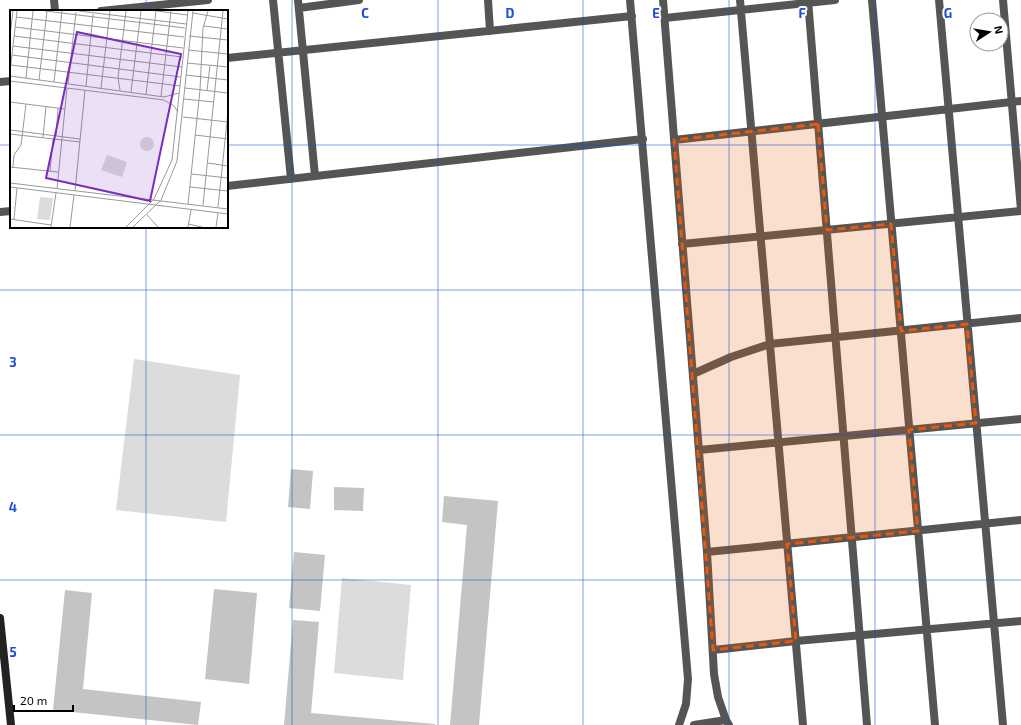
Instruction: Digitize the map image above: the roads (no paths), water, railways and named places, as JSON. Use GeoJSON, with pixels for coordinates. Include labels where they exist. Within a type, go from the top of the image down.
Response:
{"type":"FeatureCollection","features":[{"type":"Feature","properties":{"kind":"street"},"geometry":{"type":"LineString","coordinates":[[54,0],[55,10]]}},
{"type":"Feature","properties":{"kind":"street"},"geometry":{"type":"LineString","coordinates":[[111,10],[208,0]]}},
{"type":"Feature","properties":{"kind":"street"},"geometry":{"type":"LineString","coordinates":[[273,0],[291,179]]}},
{"type":"Feature","properties":{"kind":"street"},"geometry":{"type":"LineString","coordinates":[[315,176],[299,4],[359,0]]}},
{"type":"Feature","properties":{"kind":"street"},"geometry":{"type":"LineString","coordinates":[[488,0],[490,31]]}},
{"type":"Feature","properties":{"kind":"street"},"geometry":{"type":"LineString","coordinates":[[630,0],[688,679],[686,704],[679,725]]}},
{"type":"Feature","properties":{"kind":"street"},"geometry":{"type":"LineString","coordinates":[[663,0],[707,552],[714,674],[718,697],[727,722],[694,725]]}},
{"type":"Feature","properties":{"kind":"street"},"geometry":{"type":"LineString","coordinates":[[740,0],[803,725]]}},
{"type":"Feature","properties":{"kind":"street"},"geometry":{"type":"LineString","coordinates":[[665,18],[808,1],[835,0]]}},
{"type":"Feature","properties":{"kind":"street"},"geometry":{"type":"LineString","coordinates":[[872,0],[935,725]]}},
{"type":"Feature","properties":{"kind":"street"},"geometry":{"type":"LineString","coordinates":[[938,0],[1003,725]]}},
{"type":"Feature","properties":{"kind":"street"},"geometry":{"type":"LineString","coordinates":[[682,244],[1021,211],[1003,0]]}},
{"type":"Feature","properties":{"kind":"street"},"geometry":{"type":"LineString","coordinates":[[808,1],[867,725]]}},
{"type":"Feature","properties":{"kind":"street"},"geometry":{"type":"LineString","coordinates":[[228,58],[632,16]]}},
{"type":"Feature","properties":{"kind":"street"},"geometry":{"type":"LineString","coordinates":[[0,82],[10,81]]}},
{"type":"Feature","properties":{"kind":"street"},"geometry":{"type":"LineString","coordinates":[[674,140],[1021,101]]}},
{"type":"Feature","properties":{"kind":"street"},"geometry":{"type":"LineString","coordinates":[[228,186],[642,139]]}},
{"type":"Feature","properties":{"kind":"street"},"geometry":{"type":"LineString","coordinates":[[0,212],[10,211]]}},
{"type":"Feature","properties":{"kind":"street"},"geometry":{"type":"LineString","coordinates":[[693,374],[731,357],[770,344],[1021,318]]}},
{"type":"Feature","properties":{"kind":"street"},"geometry":{"type":"LineString","coordinates":[[699,450],[1021,419]]}},
{"type":"Feature","properties":{"kind":"street"},"geometry":{"type":"LineString","coordinates":[[707,552],[1021,520]]}},
{"type":"Feature","properties":{"kind":"street"},"geometry":{"type":"LineString","coordinates":[[0,618],[11,725]]}},
{"type":"Feature","properties":{"kind":"street"},"geometry":{"type":"LineString","coordinates":[[713,650],[1021,621]]}}]}
